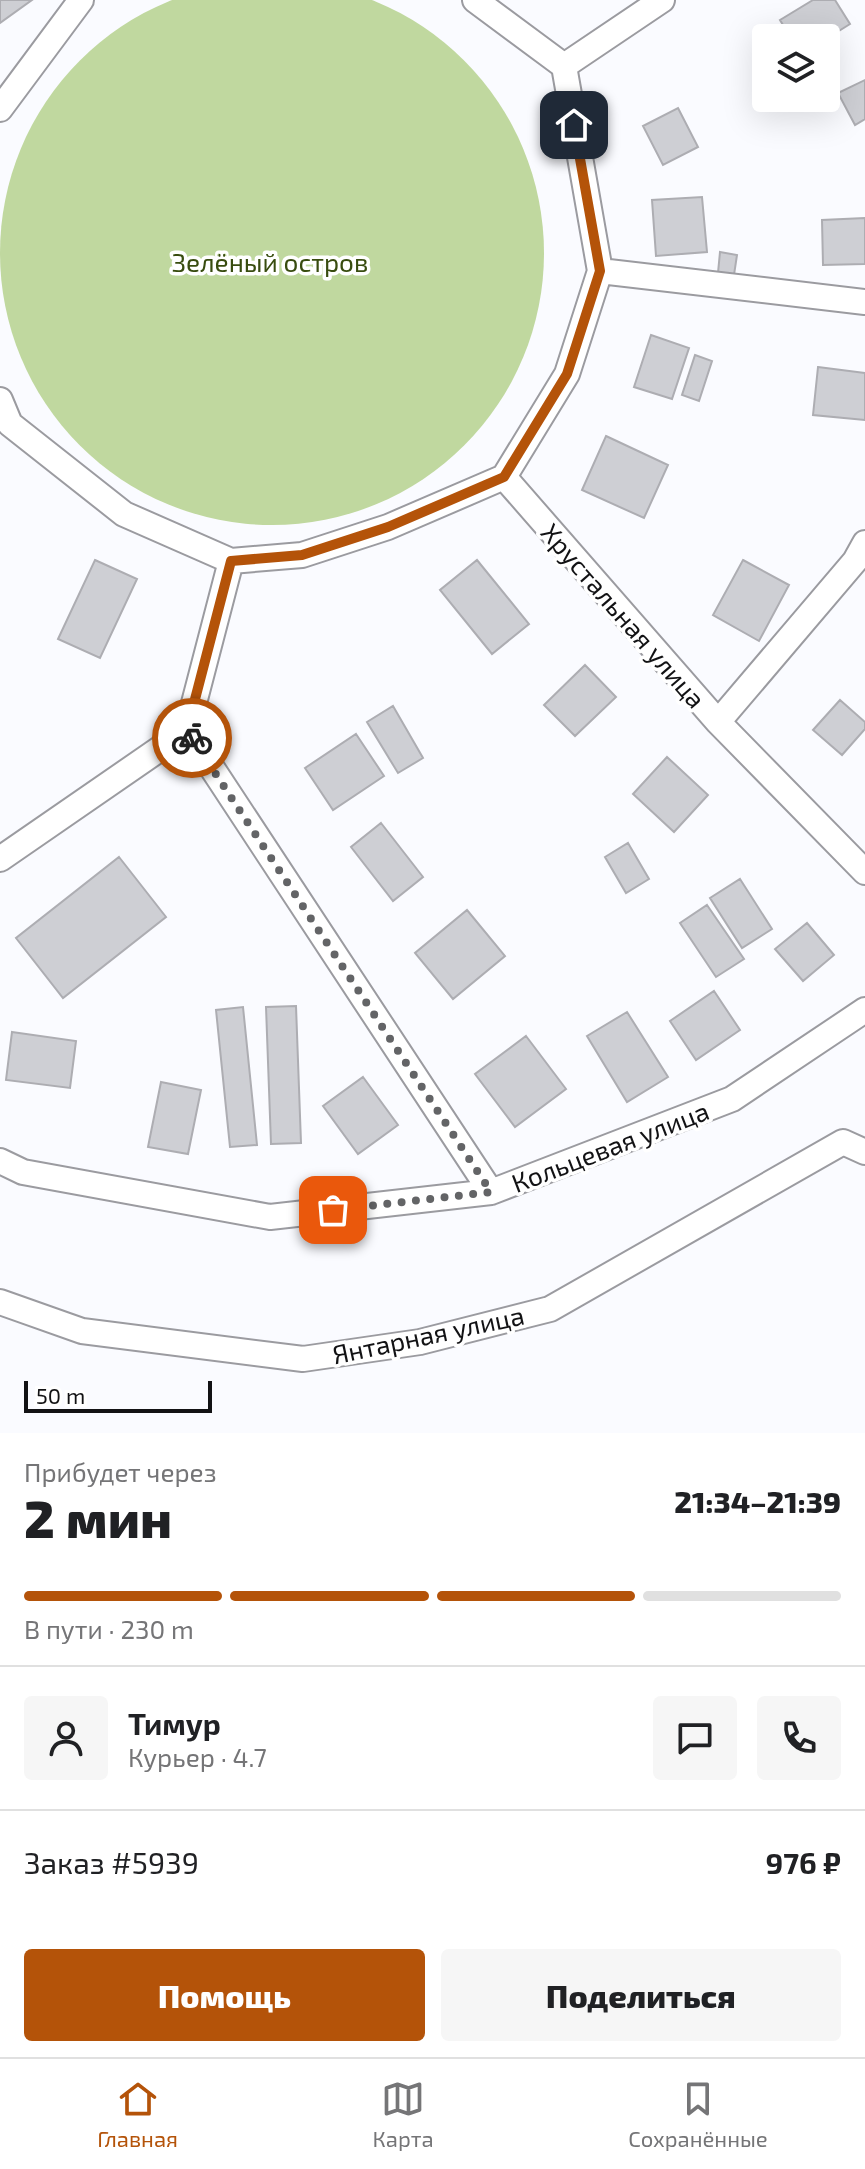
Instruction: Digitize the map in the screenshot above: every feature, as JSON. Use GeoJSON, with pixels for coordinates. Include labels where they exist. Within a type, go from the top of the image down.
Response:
{"type":"FeatureCollection","features":[{"type":"Feature","properties":{"kind":"street"},"geometry":{"type":"LineString","coordinates":[[0,109],[81,0]]}},
{"type":"Feature","properties":{"kind":"street"},"geometry":{"type":"LineString","coordinates":[[0,400],[5,427],[124,514],[231,561],[302,555],[388,527],[504,477],[567,374],[600,271],[564,66],[475,0]]}},
{"type":"Feature","properties":{"kind":"street"},"geometry":{"type":"LineString","coordinates":[[564,66],[662,0]]}},
{"type":"Feature","properties":{"kind":"street"},"geometry":{"type":"LineString","coordinates":[[600,271],[865,302]]}},
{"type":"Feature","properties":{"kind":"street","name":"Хрустальная улица"},"geometry":{"type":"LineString","coordinates":[[504,477],[718,722],[855,561],[865,543]]}},
{"type":"Feature","properties":{"kind":"street"},"geometry":{"type":"LineString","coordinates":[[0,859],[187,730],[231,561]]}},
{"type":"Feature","properties":{"kind":"street"},"geometry":{"type":"LineString","coordinates":[[718,722],[865,872]]}},
{"type":"Feature","properties":{"kind":"street"},"geometry":{"type":"LineString","coordinates":[[187,730],[491,1192]]}},
{"type":"Feature","properties":{"kind":"street","name":"Кольцевая улица"},"geometry":{"type":"LineString","coordinates":[[0,1161],[23,1172],[270,1217],[491,1192],[732,1099],[865,1010]]}},
{"type":"Feature","properties":{"kind":"street","name":"Янтарная улица"},"geometry":{"type":"LineString","coordinates":[[0,1302],[82,1331],[303,1359],[420,1342],[550,1309],[843,1142],[865,1152]]}},
{"type":"Feature","properties":{"kind":"green space","name":"Зелёный остров"},"geometry":{"type":"Polygon","coordinates":[[[176,-1],[368,-1],[423,27],[464,61],[498,102],[512,125],[532,174],[542,226],[542,280],[532,332],[512,381],[482,425],[444,463],[400,493],[351,513],[299,523],[245,523],[193,513],[144,493],[100,463],[62,425],[32,381],[12,332],[2,280],[2,226],[12,174],[32,125],[46,102],[80,61],[100,43],[144,13],[176,-1]]]}},
{"type":"Feature","properties":{"kind":"building"},"geometry":{"type":"Polygon","coordinates":[[[0,0],[32,0],[0,23],[0,0]]]}},
{"type":"Feature","properties":{"kind":"building"},"geometry":{"type":"Polygon","coordinates":[[[813,0],[835,0],[850,24],[840,30],[840,24],[782,24],[780,20],[813,0]]]}},
{"type":"Feature","properties":{"kind":"building"},"geometry":{"type":"Polygon","coordinates":[[[865,80],[865,119],[855,125],[840,92],[865,80]]]}},
{"type":"Feature","properties":{"kind":"building"},"geometry":{"type":"Polygon","coordinates":[[[678,108],[698,147],[663,165],[643,126],[678,108]]]}},
{"type":"Feature","properties":{"kind":"building"},"geometry":{"type":"Polygon","coordinates":[[[702,197],[707,252],[656,256],[652,200],[702,197]]]}},
{"type":"Feature","properties":{"kind":"building"},"geometry":{"type":"Polygon","coordinates":[[[865,218],[865,264],[823,265],[822,220],[865,218]]]}},
{"type":"Feature","properties":{"kind":"building"},"geometry":{"type":"Polygon","coordinates":[[[720,252],[737,255],[734,275],[718,273],[720,252]]]}},
{"type":"Feature","properties":{"kind":"building"},"geometry":{"type":"Polygon","coordinates":[[[651,335],[689,348],[672,399],[634,387],[651,335]]]}},
{"type":"Feature","properties":{"kind":"building"},"geometry":{"type":"Polygon","coordinates":[[[695,355],[712,361],[699,401],[682,395],[695,355]]]}},
{"type":"Feature","properties":{"kind":"building"},"geometry":{"type":"Polygon","coordinates":[[[818,367],[865,373],[865,420],[813,415],[818,367]]]}},
{"type":"Feature","properties":{"kind":"building"},"geometry":{"type":"Polygon","coordinates":[[[606,436],[668,465],[644,518],[582,490],[606,436]]]}},
{"type":"Feature","properties":{"kind":"building"},"geometry":{"type":"Polygon","coordinates":[[[95,560],[137,579],[100,658],[58,639],[95,560]]]}},
{"type":"Feature","properties":{"kind":"building"},"geometry":{"type":"Polygon","coordinates":[[[477,560],[529,624],[492,654],[440,590],[477,560]]]}},
{"type":"Feature","properties":{"kind":"building"},"geometry":{"type":"Polygon","coordinates":[[[743,560],[789,585],[759,641],[713,615],[743,560]]]}},
{"type":"Feature","properties":{"kind":"building"},"geometry":{"type":"Polygon","coordinates":[[[585,665],[616,697],[575,736],[544,705],[585,665]]]}},
{"type":"Feature","properties":{"kind":"building"},"geometry":{"type":"Polygon","coordinates":[[[840,700],[865,722],[865,729],[842,755],[813,730],[840,700]]]}},
{"type":"Feature","properties":{"kind":"building"},"geometry":{"type":"Polygon","coordinates":[[[393,706],[423,758],[398,773],[367,722],[393,706]]]}},
{"type":"Feature","properties":{"kind":"building"},"geometry":{"type":"Polygon","coordinates":[[[356,734],[384,776],[333,810],[305,768],[356,734]]]}},
{"type":"Feature","properties":{"kind":"building"},"geometry":{"type":"Polygon","coordinates":[[[667,757],[708,795],[674,832],[633,794],[667,757]]]}},
{"type":"Feature","properties":{"kind":"building"},"geometry":{"type":"Polygon","coordinates":[[[381,823],[423,877],[393,901],[351,847],[381,823]]]}},
{"type":"Feature","properties":{"kind":"building"},"geometry":{"type":"Polygon","coordinates":[[[628,843],[649,879],[626,893],[605,857],[628,843]]]}},
{"type":"Feature","properties":{"kind":"building"},"geometry":{"type":"Polygon","coordinates":[[[119,857],[166,917],[63,998],[16,938],[119,857]]]}},
{"type":"Feature","properties":{"kind":"building"},"geometry":{"type":"Polygon","coordinates":[[[740,879],[772,929],[742,948],[710,898],[740,879]]]}},
{"type":"Feature","properties":{"kind":"building"},"geometry":{"type":"Polygon","coordinates":[[[707,905],[744,959],[716,977],[680,923],[707,905]]]}},
{"type":"Feature","properties":{"kind":"building"},"geometry":{"type":"Polygon","coordinates":[[[467,910],[505,956],[453,999],[415,953],[467,910]]]}},
{"type":"Feature","properties":{"kind":"building"},"geometry":{"type":"Polygon","coordinates":[[[807,923],[834,955],[803,981],[775,949],[807,923]]]}},
{"type":"Feature","properties":{"kind":"building"},"geometry":{"type":"Polygon","coordinates":[[[714,991],[740,1030],[696,1060],[670,1021],[714,991]]]}},
{"type":"Feature","properties":{"kind":"building"},"geometry":{"type":"Polygon","coordinates":[[[296,1006],[301,1143],[271,1144],[266,1007],[296,1006]]]}},
{"type":"Feature","properties":{"kind":"building"},"geometry":{"type":"Polygon","coordinates":[[[243,1007],[257,1145],[230,1147],[216,1010],[243,1007]]]}},
{"type":"Feature","properties":{"kind":"building"},"geometry":{"type":"Polygon","coordinates":[[[627,1012],[668,1077],[627,1102],[587,1036],[627,1012]]]}},
{"type":"Feature","properties":{"kind":"building"},"geometry":{"type":"Polygon","coordinates":[[[12,1032],[76,1041],[70,1088],[6,1080],[12,1032]]]}},
{"type":"Feature","properties":{"kind":"building"},"geometry":{"type":"Polygon","coordinates":[[[526,1036],[566,1089],[515,1127],[475,1074],[526,1036]]]}},
{"type":"Feature","properties":{"kind":"building"},"geometry":{"type":"Polygon","coordinates":[[[363,1077],[398,1125],[358,1154],[323,1106],[363,1077]]]}},
{"type":"Feature","properties":{"kind":"building"},"geometry":{"type":"Polygon","coordinates":[[[161,1082],[201,1090],[188,1154],[148,1147],[161,1082]]]}},
{"type":"Feature","properties":{"kind":"way so far"},"geometry":{"type":"LineString","coordinates":[[192,738],[491,1192],[333,1210]]}},
{"type":"Feature","properties":{"kind":"route"},"geometry":{"type":"LineString","coordinates":[[192,738],[187,730],[231,561],[302,555],[388,527],[504,477],[567,374],[600,271],[574,125]]}}]}
